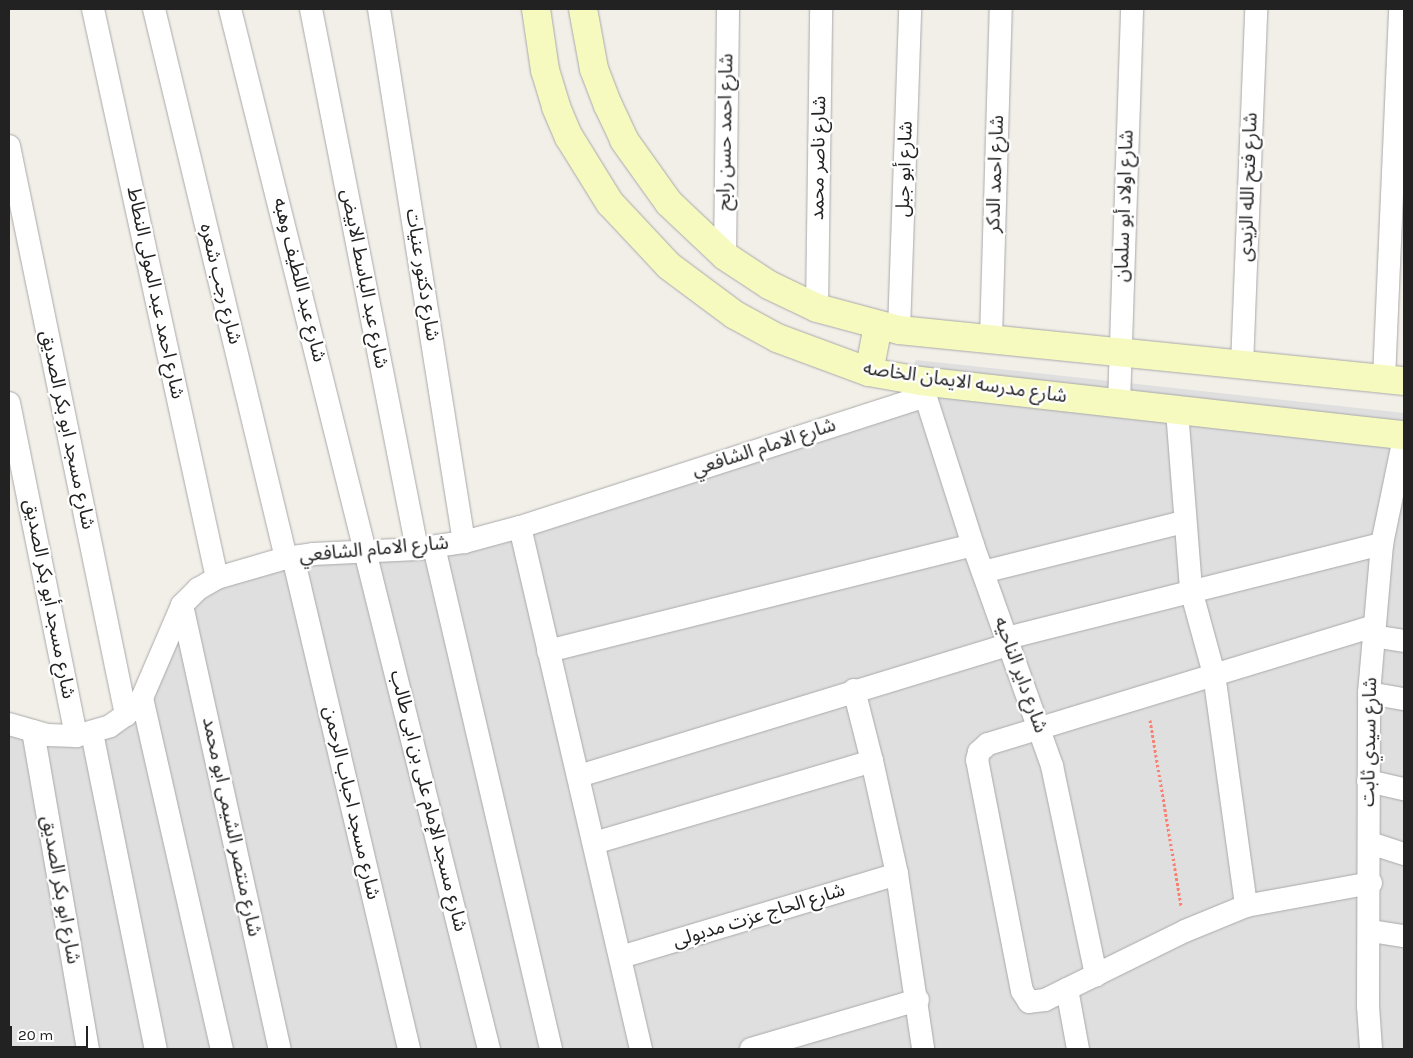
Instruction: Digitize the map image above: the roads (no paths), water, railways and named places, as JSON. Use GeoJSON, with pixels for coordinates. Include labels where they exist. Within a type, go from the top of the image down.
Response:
{"type":"FeatureCollection","features":[{"type":"Feature","properties":{"kind":"street","name":"شارع احمد عبد المولى النطاط"},"geometry":{"type":"LineString","coordinates":[[93,9],[217,578]]}},
{"type":"Feature","properties":{"kind":"street","name":"شارع رجب شعره"},"geometry":{"type":"LineString","coordinates":[[154,9],[290,558]]}},
{"type":"Feature","properties":{"kind":"street","name":"شارع عبد اللطيف وهبه"},"geometry":{"type":"LineString","coordinates":[[230,9],[367,552]]}},
{"type":"Feature","properties":{"kind":"street","name":"شارع عبد الباسط الابيض"},"geometry":{"type":"LineString","coordinates":[[311,9],[426,548],[551,1049]]}},
{"type":"Feature","properties":{"kind":"street","name":"شارع دكتور عنيات"},"geometry":{"type":"LineString","coordinates":[[380,9],[464,542]]}},
{"type":"Feature","properties":{"kind":"street","name":"شارع مدرسه الايمان الخاصه"},"geometry":{"type":"LineString","coordinates":[[536,9],[545,70],[568,137],[610,203],[644,242],[669,266],[735,315],[777,338],[869,372],[922,388],[1119,404],[1404,436]]}},
{"type":"Feature","properties":{"kind":"street"},"geometry":{"type":"LineString","coordinates":[[583,9],[594,69],[624,140],[669,203],[725,256],[769,285],[817,308],[888,328],[1394,380],[1400,9]]}},
{"type":"Feature","properties":{"kind":"street","name":"شارع احمد حسن رابح"},"geometry":{"type":"LineString","coordinates":[[725,256],[728,9]]}},
{"type":"Feature","properties":{"kind":"street","name":"شارع ناصر محمد"},"geometry":{"type":"LineString","coordinates":[[817,308],[821,9]]}},
{"type":"Feature","properties":{"kind":"street","name":"شارع أبو جبل"},"geometry":{"type":"LineString","coordinates":[[888,328],[910,9]]}},
{"type":"Feature","properties":{"kind":"street","name":"شارع احمد الدكر"},"geometry":{"type":"LineString","coordinates":[[991,338],[1001,9]]}},
{"type":"Feature","properties":{"kind":"street","name":"شارع اولاد أبو سلمان"},"geometry":{"type":"LineString","coordinates":[[1119,404],[1132,9]]}},
{"type":"Feature","properties":{"kind":"street","name":"شارع فتح الله الزيدى"},"geometry":{"type":"LineString","coordinates":[[1242,365],[1256,9]]}},
{"type":"Feature","properties":{"kind":"street","name":"شارع مسجد ابو بكر الصديق"},"geometry":{"type":"LineString","coordinates":[[9,146],[126,715]]}},
{"type":"Feature","properties":{"kind":"street"},"geometry":{"type":"LineString","coordinates":[[869,372],[888,328]]}},
{"type":"Feature","properties":{"kind":"street","name":"شارع الامام الشافعي"},"geometry":{"type":"LineString","coordinates":[[9,724],[47,735],[84,735],[126,715],[142,698],[182,606],[198,589],[217,578],[290,558],[426,548],[464,542],[520,527],[922,388]]}},
{"type":"Feature","properties":{"kind":"street","name":"شارع داير الناحيه"},"geometry":{"type":"LineString","coordinates":[[922,388],[973,545],[1040,728],[1067,824],[1096,975]]}},
{"type":"Feature","properties":{"kind":"street","name":"شارع مسجد أبو بكر الصديق"},"geometry":{"type":"LineString","coordinates":[[9,403],[156,1049]]}},
{"type":"Feature","properties":{"kind":"street"},"geometry":{"type":"LineString","coordinates":[[1177,411],[1184,522],[1192,590],[1214,674],[1246,906]]}},
{"type":"Feature","properties":{"kind":"street","name":"شارع سيدي ثابت"},"geometry":{"type":"LineString","coordinates":[[1371,1049],[1368,987],[1371,883],[1368,781],[1369,694],[1382,544],[1404,436]]}},
{"type":"Feature","properties":{"kind":"street"},"geometry":{"type":"LineString","coordinates":[[983,572],[1184,522]]}},
{"type":"Feature","properties":{"kind":"street"},"geometry":{"type":"LineString","coordinates":[[520,527],[641,1049]]}},
{"type":"Feature","properties":{"kind":"street"},"geometry":{"type":"LineString","coordinates":[[579,776],[1008,642],[1192,590],[1382,544]]}},
{"type":"Feature","properties":{"kind":"street"},"geometry":{"type":"LineString","coordinates":[[548,651],[973,545]]}},
{"type":"Feature","properties":{"kind":"street","name":"شارع مسجد الإمام على بن ابى طالب"},"geometry":{"type":"LineString","coordinates":[[367,552],[489,1049]]}},
{"type":"Feature","properties":{"kind":"street","name":"شارع مسجد احباب الرحمن"},"geometry":{"type":"LineString","coordinates":[[290,558],[409,1049]]}},
{"type":"Feature","properties":{"kind":"street","name":"شارع منتصر الشيمى ابو محمد"},"geometry":{"type":"LineString","coordinates":[[182,606],[280,1049]]}},
{"type":"Feature","properties":{"kind":"street"},"geometry":{"type":"LineString","coordinates":[[1371,883],[1246,906],[1185,931],[1038,1003],[1029,1002],[1023,995],[977,765],[982,748],[1214,674],[1373,631],[1404,641]]}},
{"type":"Feature","properties":{"kind":"street"},"geometry":{"type":"LineString","coordinates":[[854,690],[872,760],[897,874],[918,1000],[923,1049]]}},
{"type":"Feature","properties":{"kind":"street"},"geometry":{"type":"LineString","coordinates":[[1369,694],[1404,699]]}},
{"type":"Feature","properties":{"kind":"street"},"geometry":{"type":"LineString","coordinates":[[142,698],[222,1049]]}},
{"type":"Feature","properties":{"kind":"street","name":"شارع ابو بكر الصديق"},"geometry":{"type":"LineString","coordinates":[[32,731],[88,1049]]}},
{"type":"Feature","properties":{"kind":"street"},"geometry":{"type":"LineString","coordinates":[[594,843],[872,760]]}},
{"type":"Feature","properties":{"kind":"street"},"geometry":{"type":"LineString","coordinates":[[1368,781],[1404,789]]}},
{"type":"Feature","properties":{"kind":"street"},"geometry":{"type":"LineString","coordinates":[[1370,843],[1404,854]]}},
{"type":"Feature","properties":{"kind":"street","name":"شارع الحاج عزت مدبولى"},"geometry":{"type":"LineString","coordinates":[[621,957],[897,874]]}},
{"type":"Feature","properties":{"kind":"street"},"geometry":{"type":"LineString","coordinates":[[1370,930],[1404,936]]}},
{"type":"Feature","properties":{"kind":"street"},"geometry":{"type":"LineString","coordinates":[[1067,990],[1078,1049]]}},
{"type":"Feature","properties":{"kind":"street"},"geometry":{"type":"LineString","coordinates":[[751,1049],[918,1000]]}}]}
